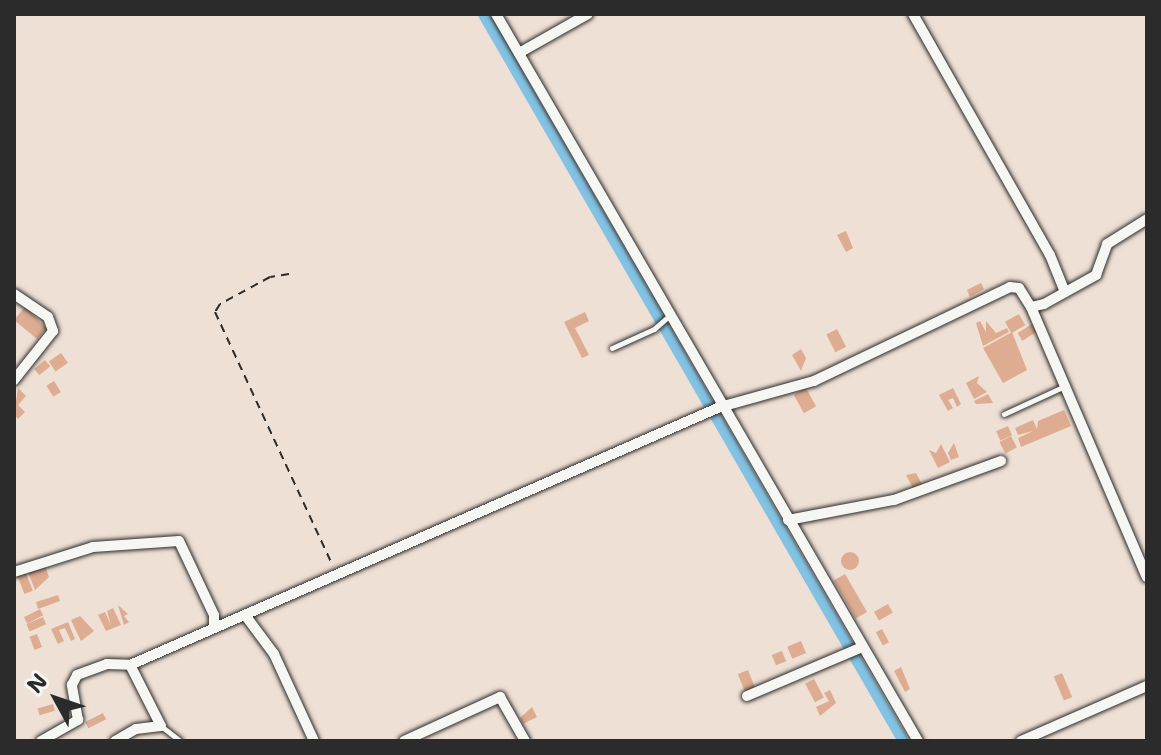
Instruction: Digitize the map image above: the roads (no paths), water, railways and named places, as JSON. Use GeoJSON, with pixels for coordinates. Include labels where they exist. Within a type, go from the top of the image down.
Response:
{"type":"FeatureCollection","features":[{"type":"Feature","properties":{"kind":"street"},"geometry":{"type":"LineString","coordinates":[[496,14],[720,408],[788,520],[854,651],[918,741]]}},
{"type":"Feature","properties":{"kind":"street"},"geometry":{"type":"LineString","coordinates":[[519,53],[588,14]]}},
{"type":"Feature","properties":{"kind":"street"},"geometry":{"type":"LineString","coordinates":[[913,14],[1050,255],[1065,292]]}},
{"type":"Feature","properties":{"kind":"street"},"geometry":{"type":"LineString","coordinates":[[1031,307],[1065,292],[1102,269],[1107,244],[1147,219]]}},
{"type":"Feature","properties":{"kind":"street"},"geometry":{"type":"LineString","coordinates":[[41,741],[78,720],[72,685],[77,675],[107,664],[130,665],[720,408],[814,381],[1010,287],[1019,288],[1031,307],[1147,577]]}},
{"type":"Feature","properties":{"kind":"street"},"geometry":{"type":"LineString","coordinates":[[14,294],[42,312],[53,331],[14,380]]}},
{"type":"Feature","properties":{"kind":"street"},"geometry":{"type":"LineString","coordinates":[[788,520],[894,500],[1001,461]]}},
{"type":"Feature","properties":{"kind":"street"},"geometry":{"type":"LineString","coordinates":[[14,572],[100,546],[179,541],[214,615],[214,628]]}},
{"type":"Feature","properties":{"kind":"street"},"geometry":{"type":"LineString","coordinates":[[245,615],[274,654],[314,741]]}},
{"type":"Feature","properties":{"kind":"street"},"geometry":{"type":"LineString","coordinates":[[747,696],[854,651]]}},
{"type":"Feature","properties":{"kind":"street"},"geometry":{"type":"LineString","coordinates":[[115,741],[136,729],[161,726],[130,665]]}},
{"type":"Feature","properties":{"kind":"street"},"geometry":{"type":"LineString","coordinates":[[1021,741],[1147,686]]}},
{"type":"Feature","properties":{"kind":"street"},"geometry":{"type":"LineString","coordinates":[[404,741],[500,697],[525,741]]}},
{"type":"Feature","properties":{"kind":"lane"},"geometry":{"type":"LineString","coordinates":[[612,348],[660,326],[669,317]]}},
{"type":"Feature","properties":{"kind":"lane"},"geometry":{"type":"LineString","coordinates":[[1004,414],[1066,386]]}},
{"type":"Feature","properties":{"kind":"lane"},"geometry":{"type":"LineString","coordinates":[[161,726],[180,741]]}},
{"type":"Feature","properties":{"kind":"waterway"},"geometry":{"type":"LineString","coordinates":[[483,14],[903,741]]}}]}
